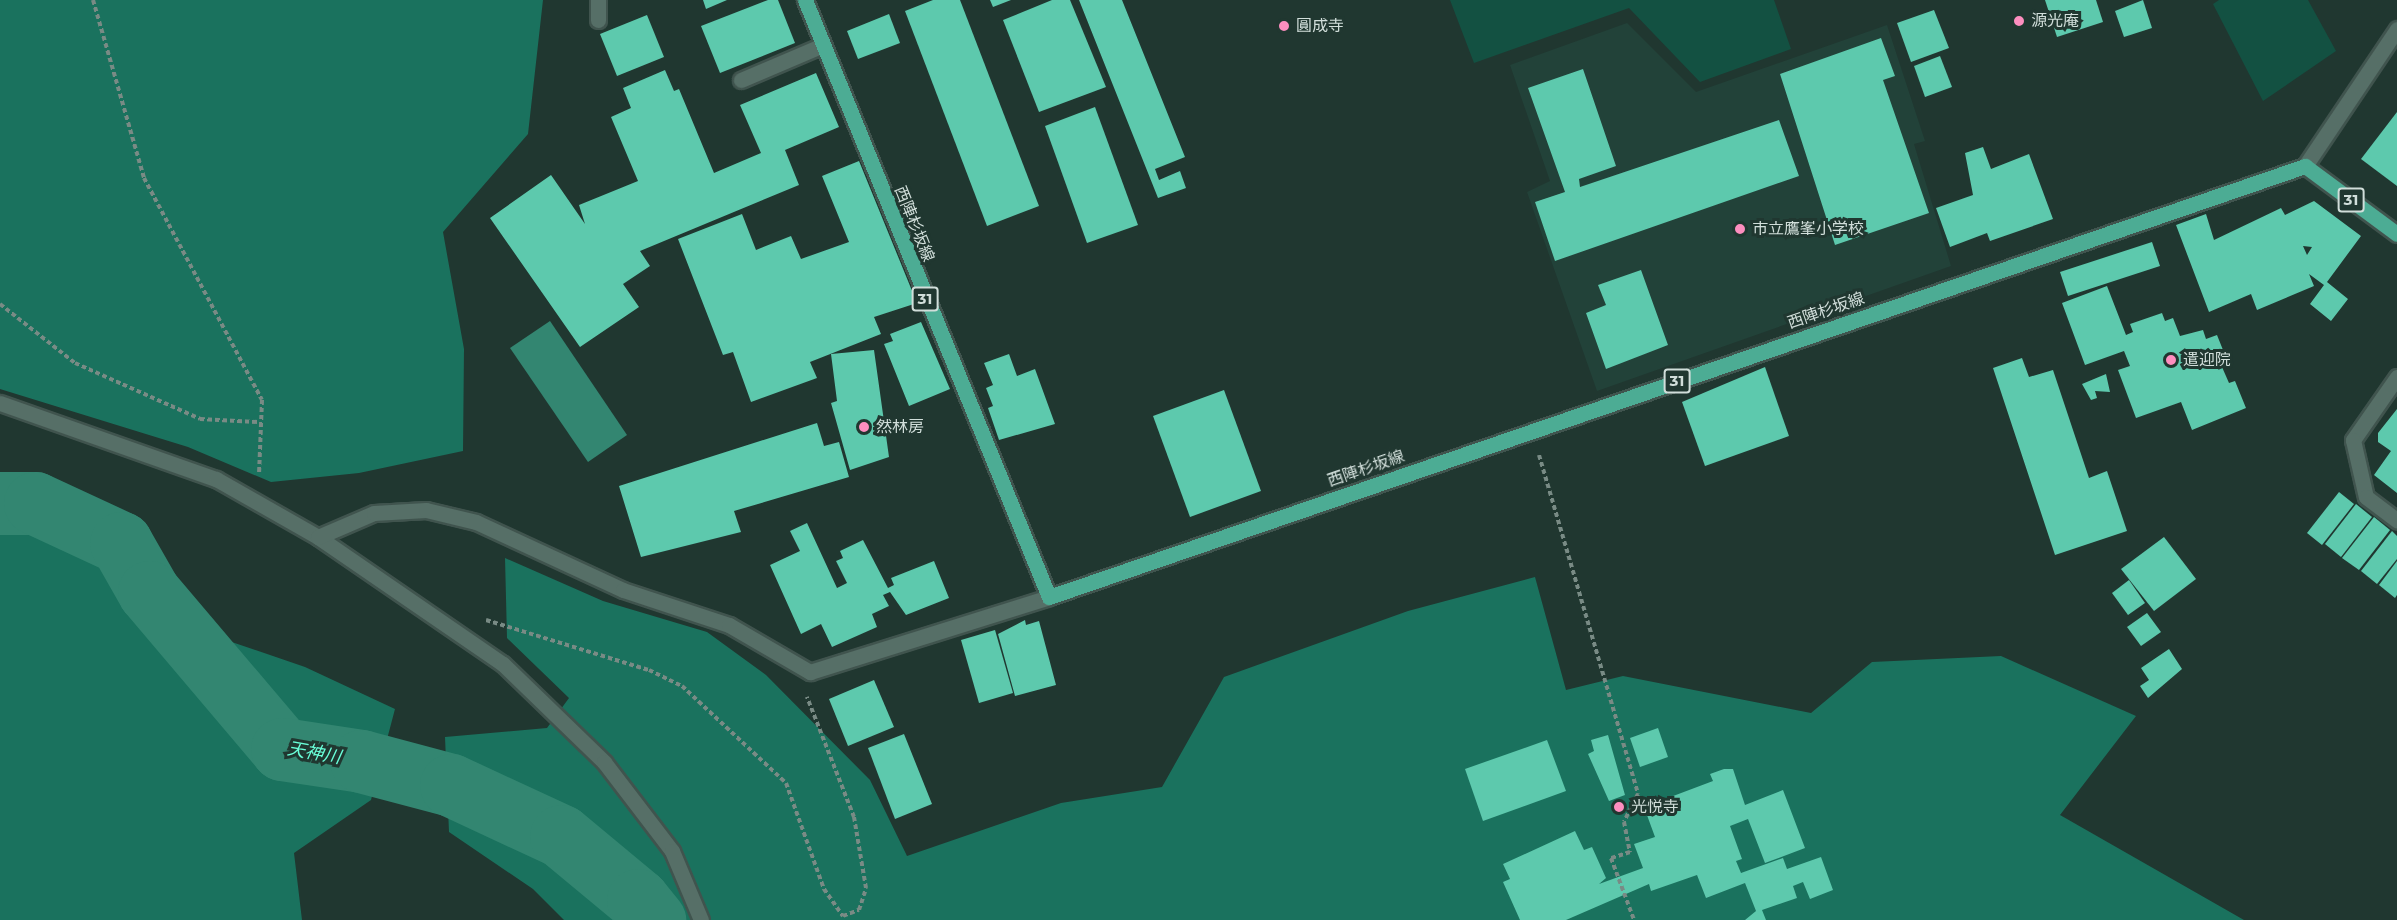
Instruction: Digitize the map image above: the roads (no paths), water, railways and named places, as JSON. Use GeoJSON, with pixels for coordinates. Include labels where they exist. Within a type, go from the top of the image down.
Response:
{"type":"FeatureCollection","features":[{"type":"Feature","properties":{"kind":"main road","name":"西陣杉坂線"},"geometry":{"type":"LineString","coordinates":[[805,0],[1049,597],[2305,166]]}},
{"type":"Feature","properties":{"kind":"main road","name":"31"},"geometry":{"type":"LineString","coordinates":[[2305,166],[2397,234]]}},
{"type":"Feature","properties":{"kind":"street"},"geometry":{"type":"LineString","coordinates":[[598,0],[598,20]]}},
{"type":"Feature","properties":{"kind":"street"},"geometry":{"type":"LineString","coordinates":[[2305,166],[2397,29]]}},
{"type":"Feature","properties":{"kind":"street"},"geometry":{"type":"LineString","coordinates":[[741,80],[823,45]]}},
{"type":"Feature","properties":{"kind":"street"},"geometry":{"type":"LineString","coordinates":[[2397,377],[2353,440],[2366,497],[2397,520]]}},
{"type":"Feature","properties":{"kind":"street"},"geometry":{"type":"LineString","coordinates":[[0,403],[169,458],[318,537],[503,664],[553,709],[603,762],[672,851],[701,920]]}},
{"type":"Feature","properties":{"kind":"street"},"geometry":{"type":"LineString","coordinates":[[318,537],[374,513],[426,510],[476,522],[623,590],[729,625],[810,672],[1049,597]]}},
{"type":"Feature","properties":{"kind":"waterway","name":"天神川"},"geometry":{"type":"LineString","coordinates":[[0,503],[35,503],[121,543],[149,592],[282,749],[361,761],[451,785],[561,836],[638,900],[654,920]]}},
{"type":"Feature","properties":{"kind":"place","name":"源光庵"},"geometry":{"type":"Point","coordinates":[2019,21]}},
{"type":"Feature","properties":{"kind":"place","name":"圓成寺"},"geometry":{"type":"Point","coordinates":[1284,26]}},
{"type":"Feature","properties":{"kind":"place","name":"市立鷹峯小学校"},"geometry":{"type":"Point","coordinates":[1740,229]}},
{"type":"Feature","properties":{"kind":"place","name":"遣迎院"},"geometry":{"type":"Point","coordinates":[2171,360]}},
{"type":"Feature","properties":{"kind":"place","name":"然林房"},"geometry":{"type":"Point","coordinates":[864,427]}},
{"type":"Feature","properties":{"kind":"place","name":"光悦寺"},"geometry":{"type":"Point","coordinates":[1619,807]}}]}
